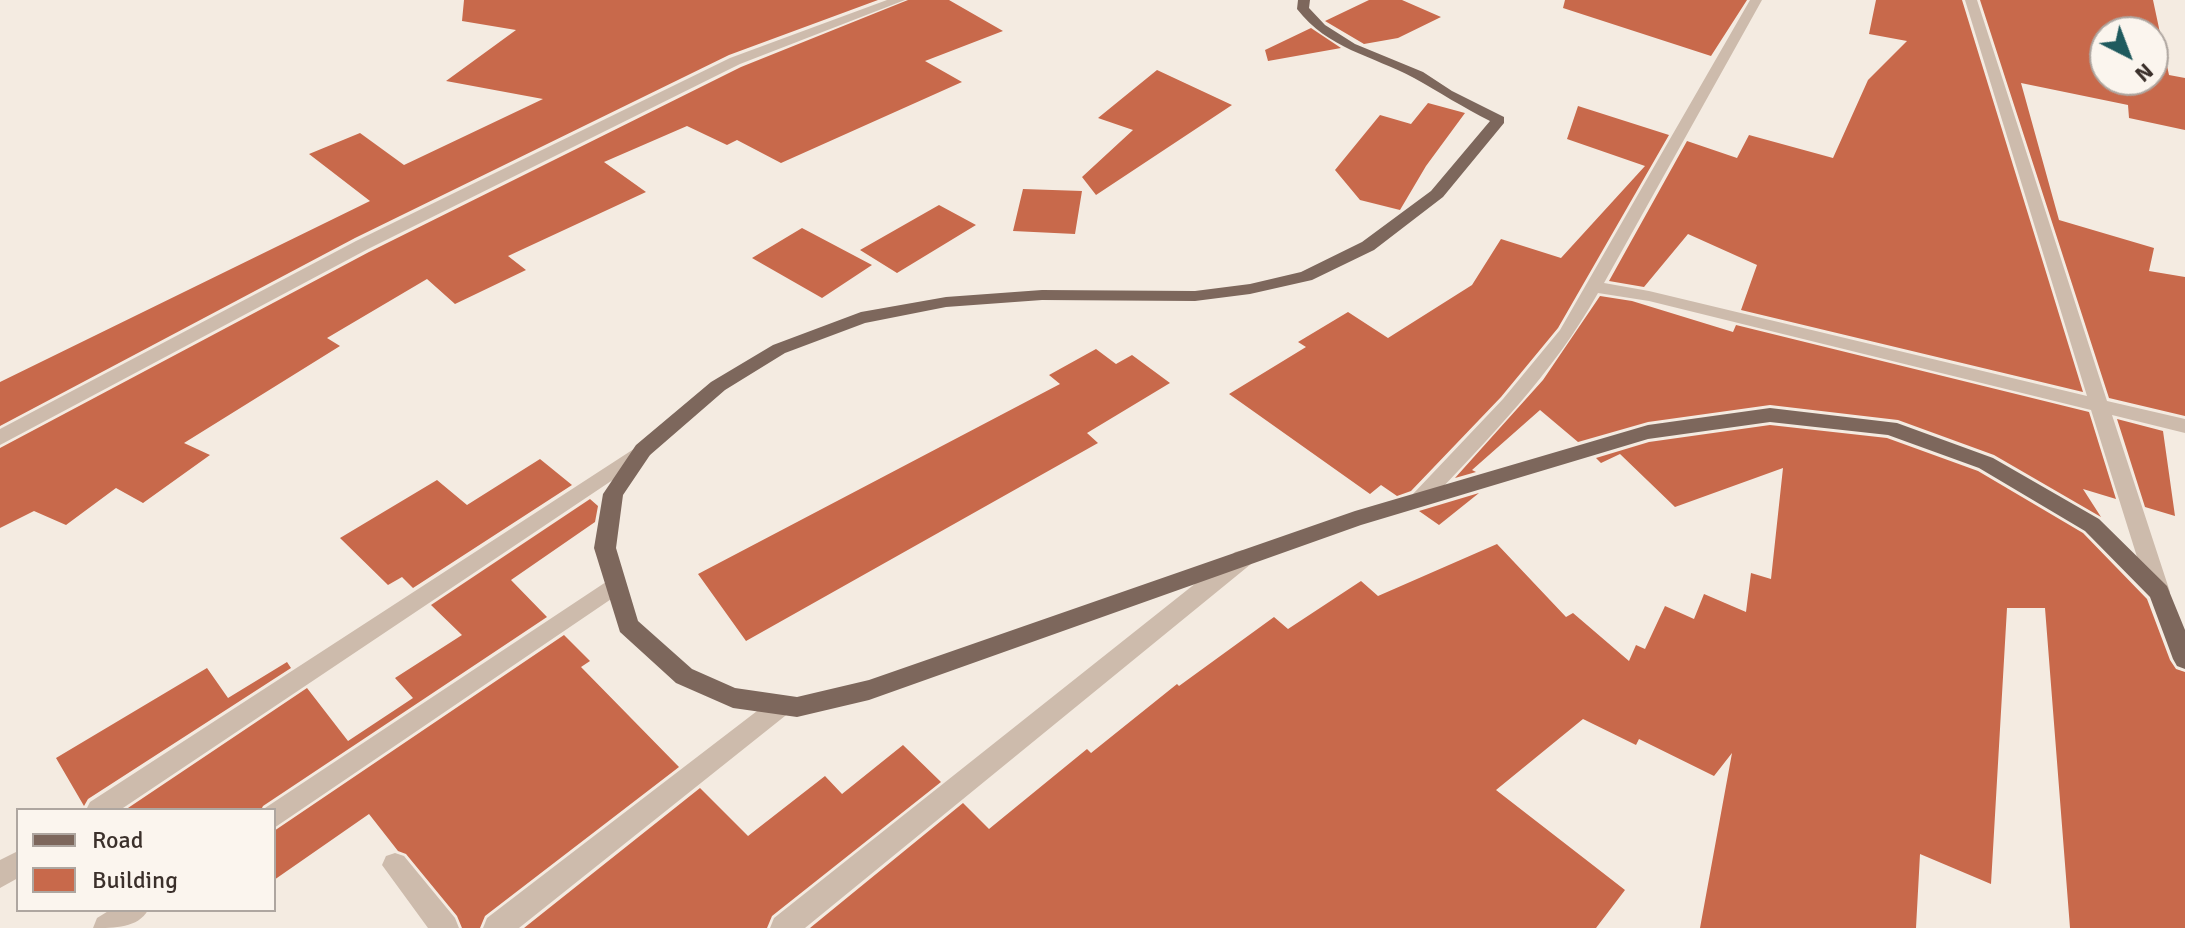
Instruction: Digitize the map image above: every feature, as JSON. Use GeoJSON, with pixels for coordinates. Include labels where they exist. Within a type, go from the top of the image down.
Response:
{"type":"FeatureCollection","features":[{"type":"Feature","properties":{"kind":"main road"},"geometry":{"type":"LineString","coordinates":[[1304,0],[1303,9],[1320,28],[1350,47],[1418,75],[1447,94],[1499,120],[1437,194],[1368,246],[1306,276],[1250,289],[1195,296],[1042,295],[946,302],[861,318],[779,349],[718,386],[643,450],[613,494],[605,548],[628,626],[684,676],[733,698],[797,707],[869,690],[1243,558],[1419,500],[1648,432],[1770,415],[1890,428],[1986,463],[2092,525],[2159,592],[2185,659]]}},
{"type":"Feature","properties":{"kind":"street"},"geometry":{"type":"LineString","coordinates":[[0,438],[362,245],[722,68],[899,0]]}},
{"type":"Feature","properties":{"kind":"street"},"geometry":{"type":"LineString","coordinates":[[1419,500],[1537,373],[1567,333],[1756,0]]}},
{"type":"Feature","properties":{"kind":"street"},"geometry":{"type":"LineString","coordinates":[[1971,0],[2017,161],[2101,403],[2159,592]]}},
{"type":"Feature","properties":{"kind":"street"},"geometry":{"type":"LineString","coordinates":[[1593,287],[1649,296],[2101,403],[2185,426]]}},
{"type":"Feature","properties":{"kind":"street"},"geometry":{"type":"LineString","coordinates":[[102,808],[643,450]]}},
{"type":"Feature","properties":{"kind":"street"},"geometry":{"type":"LineString","coordinates":[[784,928],[1243,558]]}},
{"type":"Feature","properties":{"kind":"street"},"geometry":{"type":"LineString","coordinates":[[276,815],[615,585]]}},
{"type":"Feature","properties":{"kind":"street"},"geometry":{"type":"LineString","coordinates":[[497,928],[782,705]]}},
{"type":"Feature","properties":{"kind":"street"},"geometry":{"type":"LineString","coordinates":[[395,865],[445,928]]}},
{"type":"Feature","properties":{"kind":"street"},"geometry":{"type":"LineString","coordinates":[[107,928],[131,912]]}},
{"type":"Feature","properties":{"kind":"building"},"geometry":{"type":"Polygon","coordinates":[[[464,0],[878,0],[729,55],[355,238],[0,426],[0,382],[370,201],[309,154],[360,133],[404,165],[543,99],[446,81],[516,30],[462,21],[464,0]]]}},
{"type":"Feature","properties":{"kind":"building"},"geometry":{"type":"Polygon","coordinates":[[[908,0],[949,0],[1003,31],[925,61],[962,82],[781,163],[737,140],[727,145],[687,126],[604,162],[646,192],[508,256],[526,270],[455,304],[427,279],[327,338],[340,346],[184,443],[210,455],[143,503],[116,488],[66,525],[34,511],[0,528],[0,448],[369,252],[741,67],[908,0]]]}},
{"type":"Feature","properties":{"kind":"building"},"geometry":{"type":"Polygon","coordinates":[[[1369,0],[1402,0],[1441,17],[1398,38],[1364,44],[1325,21],[1369,0]]]}},
{"type":"Feature","properties":{"kind":"building"},"geometry":{"type":"Polygon","coordinates":[[[1565,0],[1747,0],[1711,56],[1563,8],[1565,0]]]}},
{"type":"Feature","properties":{"kind":"building"},"geometry":{"type":"Polygon","coordinates":[[[1876,0],[1962,0],[2083,392],[1741,310],[1757,265],[1688,234],[1644,287],[1609,281],[1687,141],[1737,158],[1749,135],[1833,158],[1868,80],[1907,41],[1869,34],[1876,0]]]}},
{"type":"Feature","properties":{"kind":"building"},"geometry":{"type":"Polygon","coordinates":[[[1980,0],[2153,0],[2156,16],[2089,16],[2089,96],[2169,96],[2169,75],[2185,78],[2185,130],[2129,118],[2128,105],[2021,83],[2059,220],[2154,248],[2149,271],[2185,277],[2185,416],[2109,398],[1980,0]]]}},
{"type":"Feature","properties":{"kind":"building"},"geometry":{"type":"Polygon","coordinates":[[[1311,28],[1341,48],[1268,61],[1265,50],[1311,28]]]}},
{"type":"Feature","properties":{"kind":"building"},"geometry":{"type":"Polygon","coordinates":[[[1157,70],[1232,105],[1096,195],[1082,177],[1133,130],[1098,118],[1157,70]]]}},
{"type":"Feature","properties":{"kind":"building"},"geometry":{"type":"Polygon","coordinates":[[[1428,103],[1465,113],[1426,166],[1400,210],[1360,200],[1335,170],[1380,115],[1411,124],[1428,103]]]}},
{"type":"Feature","properties":{"kind":"building"},"geometry":{"type":"Polygon","coordinates":[[[1578,106],[1669,135],[1558,328],[1501,397],[1411,491],[1397,496],[1381,485],[1370,494],[1229,394],[1306,347],[1298,342],[1348,312],[1388,338],[1472,285],[1501,239],[1561,258],[1645,166],[1567,139],[1578,106]]]}},
{"type":"Feature","properties":{"kind":"building"},"geometry":{"type":"Polygon","coordinates":[[[1023,189],[1082,191],[1075,234],[1013,231],[1023,189]]]}},
{"type":"Feature","properties":{"kind":"building"},"geometry":{"type":"Polygon","coordinates":[[[939,205],[976,225],[897,273],[860,250],[939,205]]]}},
{"type":"Feature","properties":{"kind":"building"},"geometry":{"type":"Polygon","coordinates":[[[802,228],[872,265],[822,298],[752,258],[802,228]]]}},
{"type":"Feature","properties":{"kind":"building"},"geometry":{"type":"Polygon","coordinates":[[[1600,296],[1632,301],[1733,332],[1736,325],[2089,412],[2116,499],[2083,489],[2101,517],[1994,455],[1898,420],[1770,405],[1648,422],[1578,442],[1540,410],[1472,470],[1476,472],[1455,478],[1543,380],[1600,296]]]}},
{"type":"Feature","properties":{"kind":"building"},"geometry":{"type":"Polygon","coordinates":[[[1096,349],[1116,364],[1132,355],[1170,383],[1087,433],[1098,443],[746,641],[698,574],[1060,384],[1049,375],[1096,349]]]}},
{"type":"Feature","properties":{"kind":"building"},"geometry":{"type":"Polygon","coordinates":[[[2117,419],[2163,431],[2175,516],[2145,507],[2117,419]]]}},
{"type":"Feature","properties":{"kind":"building"},"geometry":{"type":"Polygon","coordinates":[[[1770,425],[1887,438],[1978,471],[2083,533],[2147,599],[2170,660],[2176,669],[2185,672],[2185,928],[2070,928],[2045,608],[2007,608],[1991,884],[1920,854],[1916,928],[1700,928],[1732,753],[1714,776],[1639,739],[1636,745],[1583,719],[1496,790],[1625,890],[1596,928],[810,928],[963,803],[989,829],[1087,749],[1091,753],[1177,684],[1179,686],[1274,617],[1288,629],[1361,581],[1378,596],[1497,544],[1566,617],[1573,613],[1629,661],[1636,645],[1645,649],[1665,606],[1694,619],[1704,594],[1746,612],[1751,573],[1771,579],[1783,468],[1675,507],[1620,454],[1601,463],[1596,458],[1649,442],[1770,425]]]}},
{"type":"Feature","properties":{"kind":"building"},"geometry":{"type":"Polygon","coordinates":[[[540,459],[572,485],[413,588],[402,577],[388,585],[340,538],[437,480],[467,505],[540,459]]]}},
{"type":"Feature","properties":{"kind":"building"},"geometry":{"type":"Polygon","coordinates":[[[1479,493],[1439,525],[1419,511],[1479,493]]]}},
{"type":"Feature","properties":{"kind":"building"},"geometry":{"type":"Polygon","coordinates":[[[590,499],[598,506],[595,522],[511,580],[547,617],[262,808],[128,808],[307,688],[348,741],[413,698],[395,678],[462,635],[431,605],[590,499]]]}},
{"type":"Feature","properties":{"kind":"building"},"geometry":{"type":"Polygon","coordinates":[[[564,635],[590,661],[581,667],[679,767],[485,916],[480,928],[462,928],[457,916],[369,814],[276,879],[276,830],[564,635]]]}},
{"type":"Feature","properties":{"kind":"building"},"geometry":{"type":"Polygon","coordinates":[[[287,662],[291,668],[88,799],[84,806],[56,758],[207,668],[228,698],[287,662]]]}},
{"type":"Feature","properties":{"kind":"building"},"geometry":{"type":"Polygon","coordinates":[[[903,745],[941,782],[772,916],[767,928],[524,928],[700,788],[748,836],[825,776],[842,794],[903,745]]]}}]}
